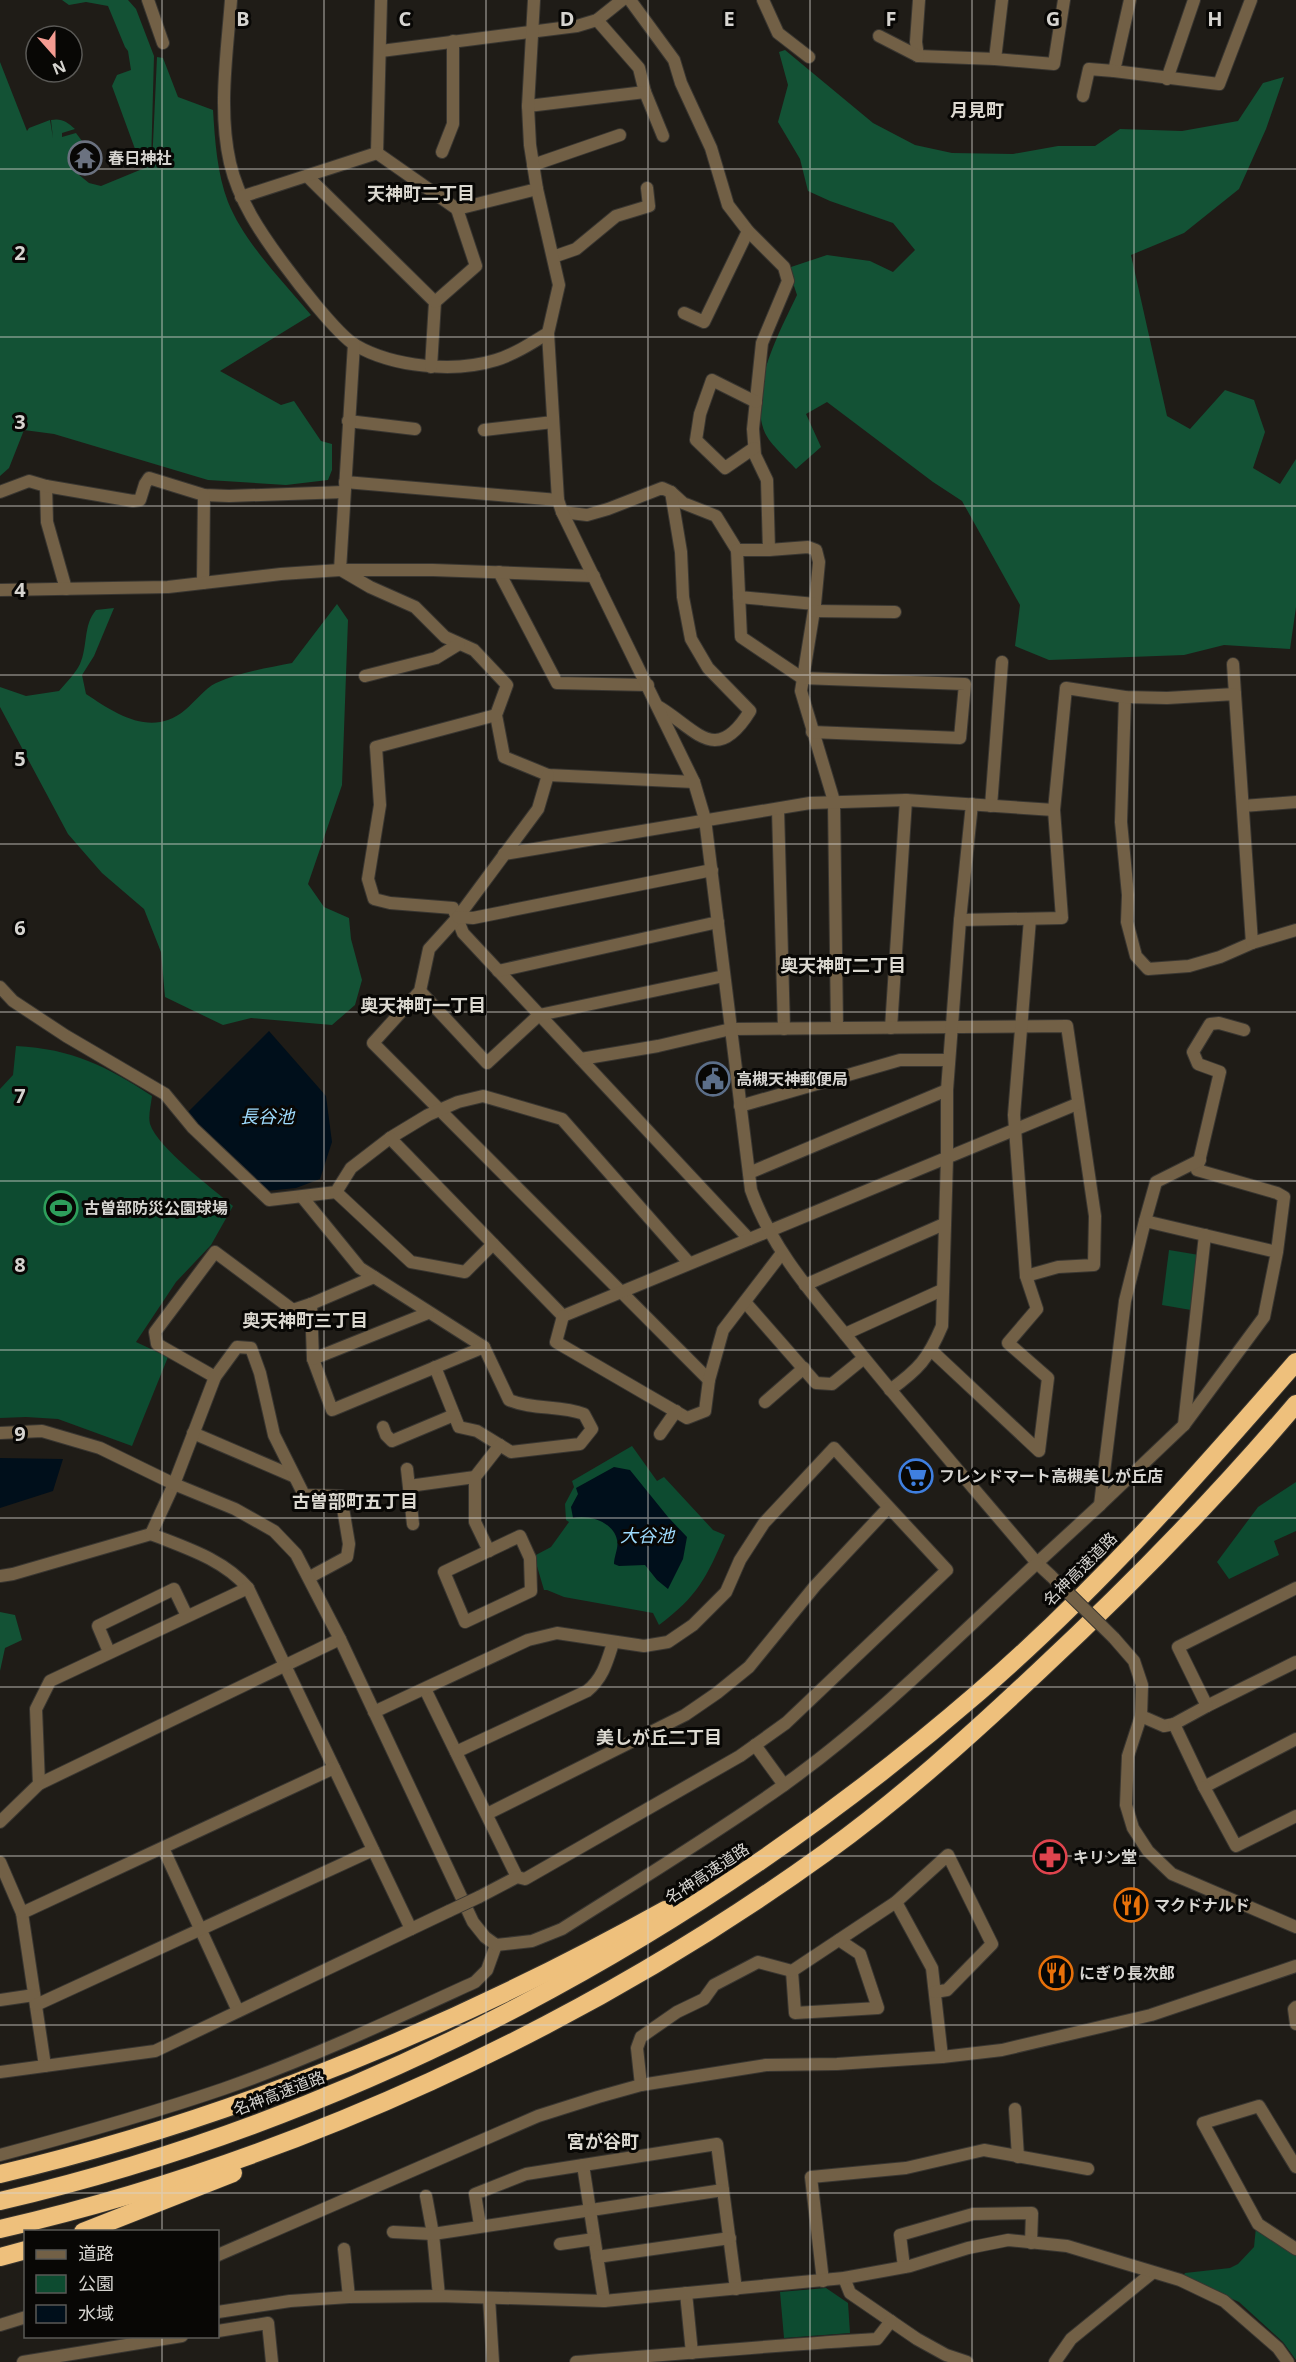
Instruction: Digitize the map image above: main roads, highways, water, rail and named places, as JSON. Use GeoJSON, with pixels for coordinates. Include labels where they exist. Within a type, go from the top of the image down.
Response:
{"type":"FeatureCollection","features":[{"type":"Feature","properties":{"kind":"highway","name":"名神高速道路"},"geometry":{"type":"LineString","coordinates":[[0,2201],[122,2169],[208,2141],[296,2109],[383,2073],[545,1994],[658,1929],[727,1885],[811,1826],[897,1761],[981,1691],[1113,1564],[1177,1497],[1296,1362]]}},
{"type":"Feature","properties":{"kind":"highway"},"geometry":{"type":"LineString","coordinates":[[0,2229],[128,2195],[307,2134],[443,2075],[556,2019],[650,1966],[825,1853],[914,1784],[984,1723],[1107,1608],[1194,1520],[1296,1404]]}},
{"type":"Feature","properties":{"kind":"highway"},"geometry":{"type":"LineString","coordinates":[[0,2174],[108,2147],[284,2089],[455,2016],[608,1942],[674,1906],[805,1820],[981,1691]]}},
{"type":"Feature","properties":{"kind":"highway"},"geometry":{"type":"LineString","coordinates":[[88,2230],[396,2109],[541,2038],[655,1976],[742,1921],[829,1861],[916,1792],[984,1723]]}},
{"type":"Feature","properties":{"kind":"highway"},"geometry":{"type":"LineString","coordinates":[[0,2257],[24,2251]]}},
{"type":"Feature","properties":{"kind":"water","name":"長谷池"},"geometry":{"type":"Polygon","coordinates":[[[269,1031],[326,1096],[332,1142],[320,1179],[296,1188],[266,1191],[186,1114],[269,1031]]]}},
{"type":"Feature","properties":{"kind":"water"},"geometry":{"type":"Polygon","coordinates":[[[0,1458],[63,1459],[53,1491],[0,1508],[0,1458]]]}},
{"type":"Feature","properties":{"kind":"water","name":"大谷池"},"geometry":{"type":"Polygon","coordinates":[[[614,1467],[630,1470],[687,1537],[683,1559],[668,1589],[645,1565],[619,1566],[614,1564],[617,1540],[611,1528],[606,1524],[593,1518],[573,1518],[571,1507],[578,1494],[576,1488],[614,1467]]]}},
{"type":"Feature","properties":{"kind":"place","name":"春日神社"},"geometry":{"type":"Point","coordinates":[85,158]}},
{"type":"Feature","properties":{"kind":"place","name":"高槻天神郵便局"},"geometry":{"type":"Point","coordinates":[713,1079]}},
{"type":"Feature","properties":{"kind":"place","name":"古曽部防災公園球場"},"geometry":{"type":"Point","coordinates":[61,1208]}},
{"type":"Feature","properties":{"kind":"place","name":"フレンドマート高槻美しが丘店"},"geometry":{"type":"Point","coordinates":[916,1476]}},
{"type":"Feature","properties":{"kind":"place","name":"キリン堂"},"geometry":{"type":"Point","coordinates":[1050,1857]}},
{"type":"Feature","properties":{"kind":"place","name":"マクドナルド"},"geometry":{"type":"Point","coordinates":[1131,1905]}},
{"type":"Feature","properties":{"kind":"place","name":"にぎり長次郎"},"geometry":{"type":"Point","coordinates":[1056,1973]}},
{"type":"Feature","properties":{"kind":"district","name":"月見町"},"geometry":{"type":"Point","coordinates":[977,111]}},
{"type":"Feature","properties":{"kind":"district","name":"天神町二丁目"},"geometry":{"type":"Point","coordinates":[421,194]}},
{"type":"Feature","properties":{"kind":"district","name":"奥天神町二丁目"},"geometry":{"type":"Point","coordinates":[843,966]}},
{"type":"Feature","properties":{"kind":"district","name":"奥天神町一丁目"},"geometry":{"type":"Point","coordinates":[423,1006]}},
{"type":"Feature","properties":{"kind":"district","name":"奥天神町三丁目"},"geometry":{"type":"Point","coordinates":[305,1321]}},
{"type":"Feature","properties":{"kind":"district","name":"古曽部町五丁目"},"geometry":{"type":"Point","coordinates":[355,1502]}},
{"type":"Feature","properties":{"kind":"district","name":"美しが丘二丁目"},"geometry":{"type":"Point","coordinates":[659,1738]}},
{"type":"Feature","properties":{"kind":"district","name":"宮が谷町"},"geometry":{"type":"Point","coordinates":[603,2142]}}]}
